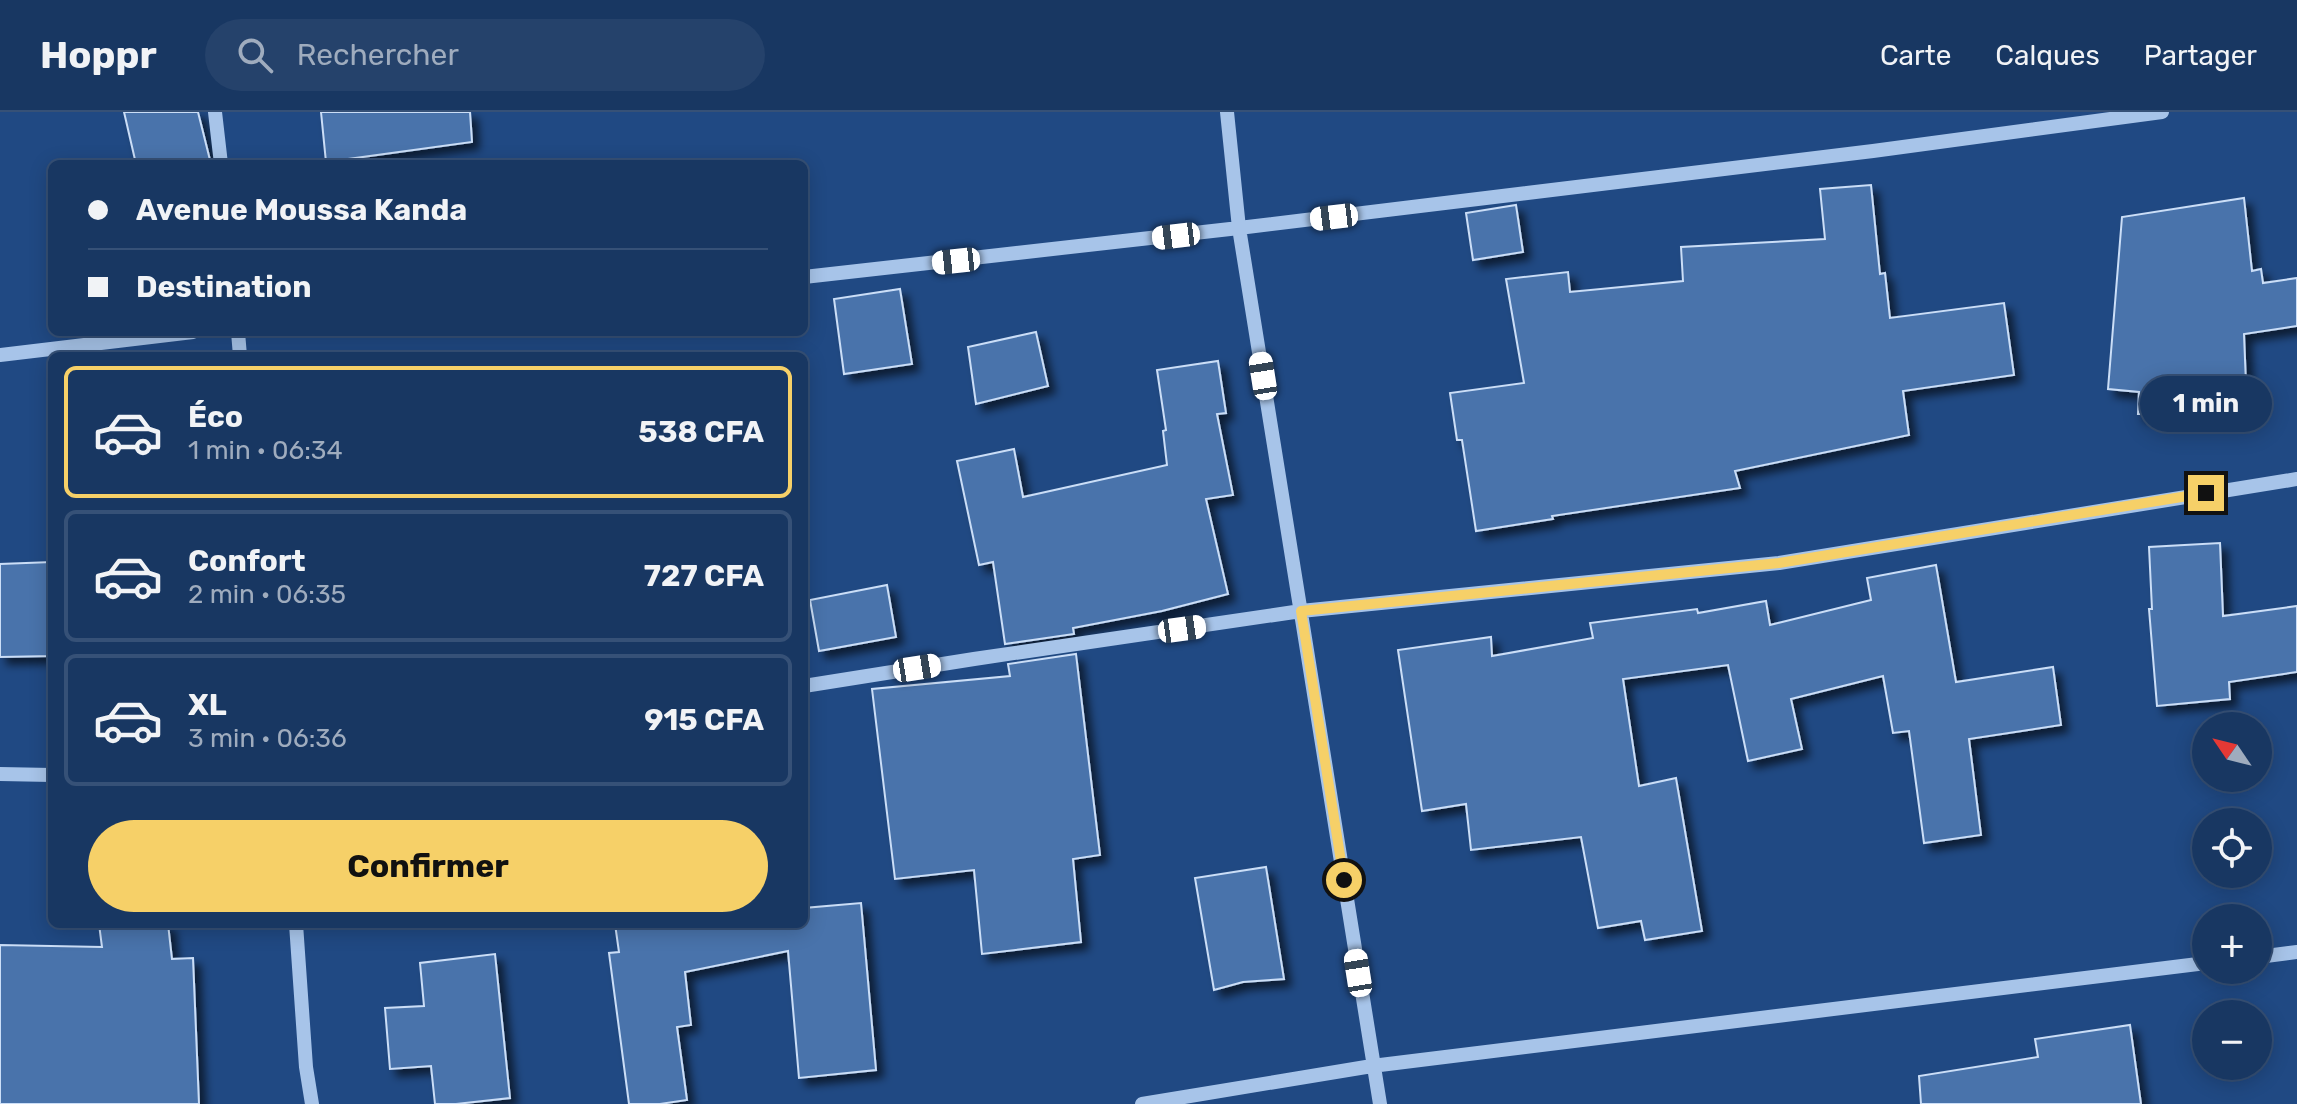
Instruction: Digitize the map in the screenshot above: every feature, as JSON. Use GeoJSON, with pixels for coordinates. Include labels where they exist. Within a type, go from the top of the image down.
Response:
{"type":"FeatureCollection","features":[{"type":"Feature","properties":{"kind":"street"},"geometry":{"type":"LineString","coordinates":[[215,112],[221,160]]}},
{"type":"Feature","properties":{"kind":"street"},"geometry":{"type":"LineString","coordinates":[[1227,112],[1239,228],[1380,1104]]}},
{"type":"Feature","properties":{"kind":"street"},"geometry":{"type":"LineString","coordinates":[[808,277],[1873,151],[2162,112]]}},
{"type":"Feature","properties":{"kind":"street"},"geometry":{"type":"LineString","coordinates":[[0,355],[159,336]]}},
{"type":"Feature","properties":{"kind":"street"},"geometry":{"type":"LineString","coordinates":[[808,685],[1301,611],[1779,563],[2297,479]]}},
{"type":"Feature","properties":{"kind":"street"},"geometry":{"type":"LineString","coordinates":[[0,774],[48,775]]}},
{"type":"Feature","properties":{"kind":"street"},"geometry":{"type":"LineString","coordinates":[[296,928],[306,1067],[312,1104]]}},
{"type":"Feature","properties":{"kind":"street"},"geometry":{"type":"LineString","coordinates":[[2272,955],[2297,952]]}},
{"type":"Feature","properties":{"kind":"street"},"geometry":{"type":"LineString","coordinates":[[1142,1104],[1372,1066],[2192,965]]}},
{"type":"Feature","properties":{"kind":"building"},"geometry":{"type":"Polygon","coordinates":[[[124,112],[198,112],[210,160],[135,160],[124,112]]]}},
{"type":"Feature","properties":{"kind":"building"},"geometry":{"type":"Polygon","coordinates":[[[321,112],[470,112],[472,142],[326,160],[321,112]]]}},
{"type":"Feature","properties":{"kind":"building"},"geometry":{"type":"Polygon","coordinates":[[[1871,185],[1880,274],[1885,273],[1890,318],[2004,303],[2014,375],[1903,391],[1909,435],[1735,471],[1740,488],[1552,516],[1553,519],[1476,531],[1462,440],[1457,440],[1450,393],[1524,383],[1506,279],[1568,272],[1570,292],[1683,281],[1681,247],[1825,239],[1820,189],[1871,185]]]}},
{"type":"Feature","properties":{"kind":"building"},"geometry":{"type":"Polygon","coordinates":[[[2244,198],[2252,271],[2261,269],[2263,283],[2297,278],[2297,326],[2244,334],[2246,384],[2214,385],[2217,413],[2138,414],[2139,392],[2108,389],[2122,217],[2244,198]]]}},
{"type":"Feature","properties":{"kind":"building"},"geometry":{"type":"Polygon","coordinates":[[[1516,205],[1523,252],[1473,260],[1466,213],[1516,205]]]}},
{"type":"Feature","properties":{"kind":"building"},"geometry":{"type":"Polygon","coordinates":[[[900,289],[912,364],[844,374],[834,299],[900,289]]]}},
{"type":"Feature","properties":{"kind":"building"},"geometry":{"type":"Polygon","coordinates":[[[1036,332],[1048,386],[976,404],[968,347],[1036,332]]]}},
{"type":"Feature","properties":{"kind":"building"},"geometry":{"type":"Polygon","coordinates":[[[1218,361],[1226,413],[1217,414],[1233,495],[1206,499],[1228,594],[1162,611],[1073,628],[1074,634],[1005,644],[993,562],[979,565],[957,461],[1014,449],[1023,497],[1167,465],[1163,431],[1166,430],[1157,370],[1218,361]]]}},
{"type":"Feature","properties":{"kind":"building"},"geometry":{"type":"Polygon","coordinates":[[[2220,543],[2223,616],[2297,606],[2297,672],[2229,682],[2230,699],[2157,706],[2149,609],[2152,609],[2149,547],[2220,543]]]}},
{"type":"Feature","properties":{"kind":"building"},"geometry":{"type":"Polygon","coordinates":[[[48,562],[48,656],[0,657],[0,564],[48,562]]]}},
{"type":"Feature","properties":{"kind":"building"},"geometry":{"type":"Polygon","coordinates":[[[1936,565],[1956,682],[2053,667],[2061,725],[1969,739],[1981,835],[1924,843],[1909,731],[1893,733],[1883,676],[1791,699],[1802,749],[1748,761],[1728,665],[1623,679],[1639,786],[1676,778],[1702,931],[1645,940],[1641,921],[1598,928],[1581,837],[1471,850],[1466,804],[1422,811],[1398,650],[1491,637],[1492,656],[1593,638],[1590,623],[1697,609],[1698,613],[1766,601],[1770,625],[1871,600],[1867,578],[1936,565]]]}},
{"type":"Feature","properties":{"kind":"building"},"geometry":{"type":"Polygon","coordinates":[[[887,585],[896,637],[819,651],[810,600],[887,585]]]}},
{"type":"Feature","properties":{"kind":"building"},"geometry":{"type":"Polygon","coordinates":[[[1076,654],[1100,855],[1073,859],[1081,942],[982,954],[974,870],[895,879],[872,689],[1010,676],[1008,664],[1076,654]]]}},
{"type":"Feature","properties":{"kind":"building"},"geometry":{"type":"Polygon","coordinates":[[[1266,867],[1284,979],[1243,982],[1214,990],[1195,878],[1266,867]]]}},
{"type":"Feature","properties":{"kind":"building"},"geometry":{"type":"Polygon","coordinates":[[[861,903],[876,1070],[799,1078],[788,951],[685,972],[691,1025],[677,1027],[687,1100],[629,1104],[609,953],[619,952],[616,928],[808,928],[808,908],[861,903]]]}},
{"type":"Feature","properties":{"kind":"building"},"geometry":{"type":"Polygon","coordinates":[[[100,928],[168,928],[172,959],[193,958],[199,1104],[0,1104],[0,945],[102,947],[100,928]]]}},
{"type":"Feature","properties":{"kind":"building"},"geometry":{"type":"Polygon","coordinates":[[[495,954],[510,1098],[435,1104],[431,1066],[390,1069],[385,1008],[424,1006],[420,963],[495,954]]]}},
{"type":"Feature","properties":{"kind":"building"},"geometry":{"type":"Polygon","coordinates":[[[2130,1025],[2141,1104],[1921,1104],[1919,1076],[2038,1057],[2035,1039],[2130,1025]]]}},
{"type":"Feature","properties":{"kind":"route"},"geometry":{"type":"LineString","coordinates":[[1344,880],[1301,611],[1779,563],[2206,493]]}}]}
